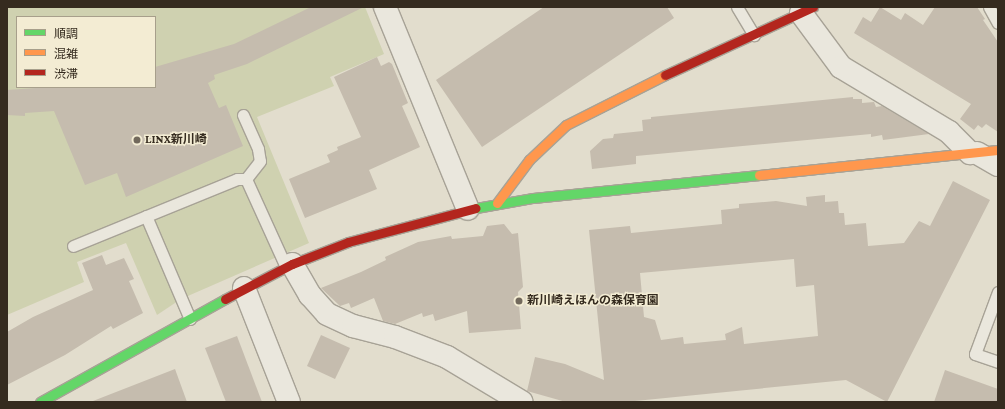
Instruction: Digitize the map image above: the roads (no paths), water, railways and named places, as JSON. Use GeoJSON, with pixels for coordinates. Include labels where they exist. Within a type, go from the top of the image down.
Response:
{"type":"FeatureCollection","features":[{"type":"Feature","properties":{"kind":"street"},"geometry":{"type":"LineString","coordinates":[[385,7],[468,209]]}},
{"type":"Feature","properties":{"kind":"street"},"geometry":{"type":"LineString","coordinates":[[497,203],[529,160],[566,125],[626,93],[807,10],[841,66],[982,152],[998,165]]}},
{"type":"Feature","properties":{"kind":"street"},"geometry":{"type":"LineString","coordinates":[[40,402],[244,288],[289,266],[348,242],[468,209],[497,203],[541,197],[982,152]]}},
{"type":"Feature","properties":{"kind":"street"},"geometry":{"type":"LineString","coordinates":[[289,266],[310,295],[327,314],[353,326],[395,337],[447,357],[522,402]]}},
{"type":"Feature","properties":{"kind":"street"},"geometry":{"type":"LineString","coordinates":[[244,288],[289,402]]}},
{"type":"Feature","properties":{"kind":"lane"},"geometry":{"type":"LineString","coordinates":[[737,7],[754,35]]}},
{"type":"Feature","properties":{"kind":"lane"},"geometry":{"type":"LineString","coordinates":[[989,7],[998,22]]}},
{"type":"Feature","properties":{"kind":"lane"},"geometry":{"type":"LineString","coordinates":[[243,115],[258,149],[260,161],[246,179]]}},
{"type":"Feature","properties":{"kind":"lane"},"geometry":{"type":"LineString","coordinates":[[73,246],[237,179],[246,179]]}},
{"type":"Feature","properties":{"kind":"lane"},"geometry":{"type":"LineString","coordinates":[[246,179],[289,266]]}},
{"type":"Feature","properties":{"kind":"lane"},"geometry":{"type":"LineString","coordinates":[[146,216],[190,319]]}},
{"type":"Feature","properties":{"kind":"lane"},"geometry":{"type":"LineString","coordinates":[[998,292],[975,354],[998,362]]}},
{"type":"Feature","properties":{"kind":"place","name":"LINX新川崎"},"geometry":{"type":"Point","coordinates":[137,140]}},
{"type":"Feature","properties":{"kind":"place","name":"新川崎えほんの森保育園"},"geometry":{"type":"Point","coordinates":[519,301]}}]}
